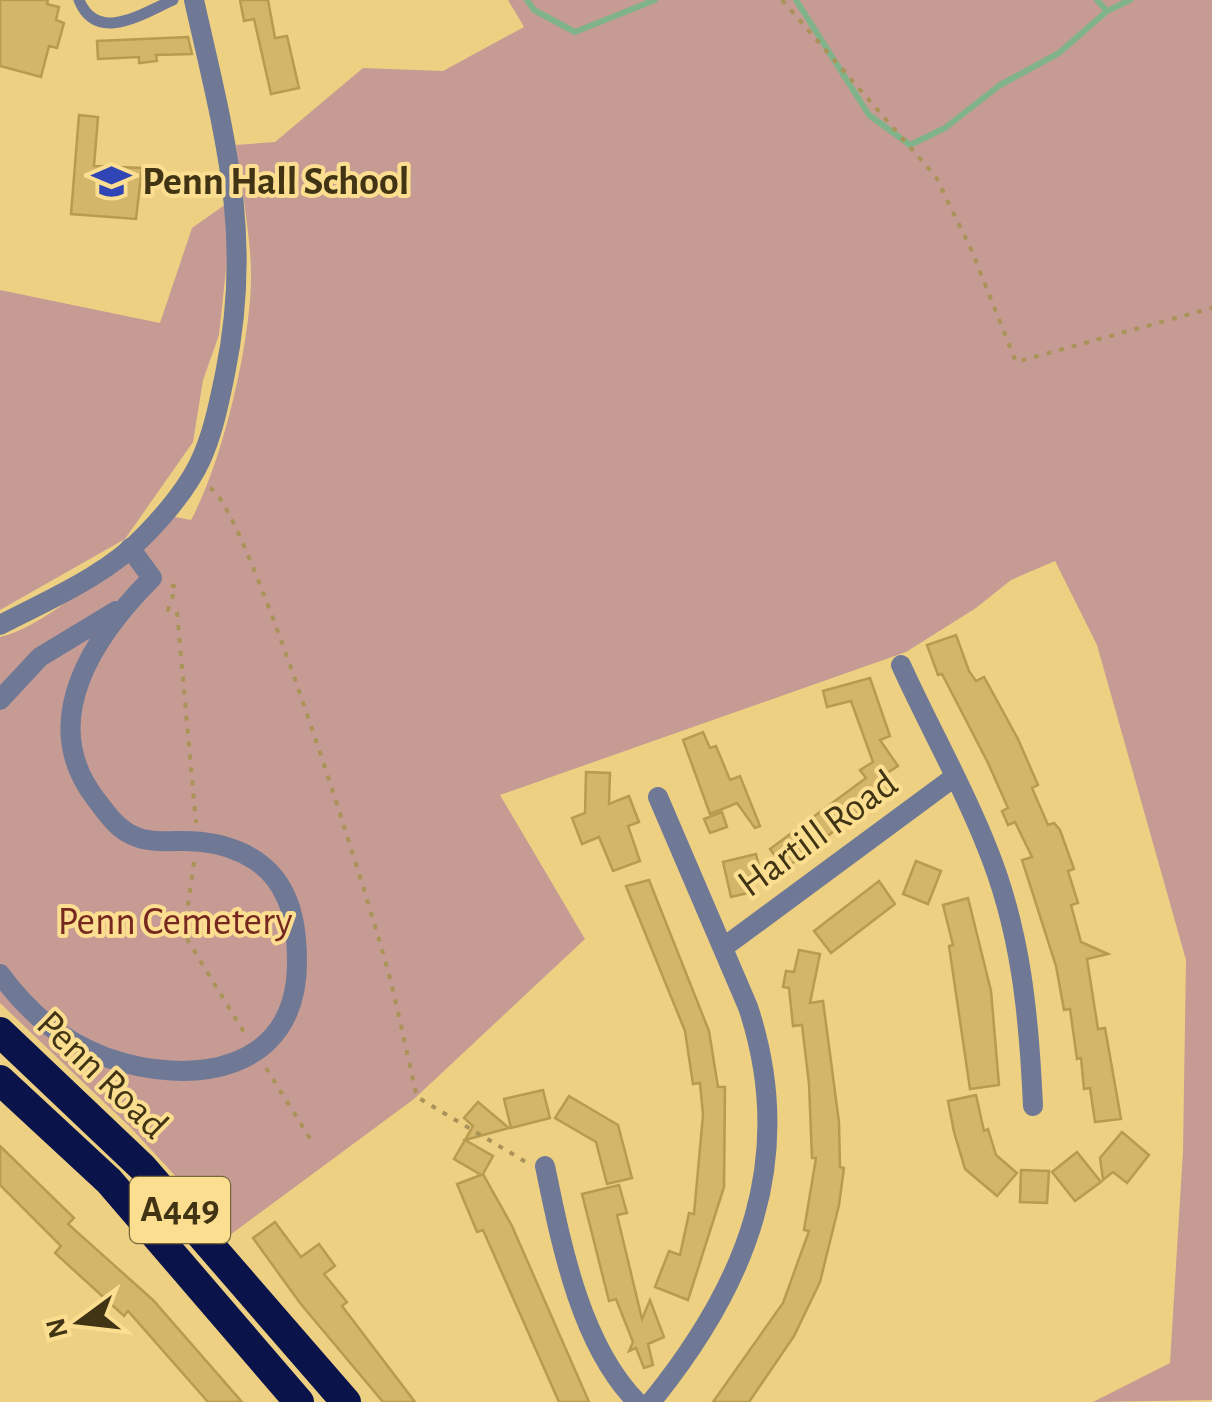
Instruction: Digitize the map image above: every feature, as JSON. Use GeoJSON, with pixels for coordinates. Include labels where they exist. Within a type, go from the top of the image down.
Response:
{"type":"FeatureCollection","features":[{"type":"Feature","properties":{"kind":"highway","name":"Penn Road"},"geometry":{"type":"LineString","coordinates":[[0,1032],[142,1166],[346,1402]]}},
{"type":"Feature","properties":{"kind":"highway","name":"Penn Road"},"geometry":{"type":"LineString","coordinates":[[0,1080],[109,1181],[299,1402]]}},
{"type":"Feature","properties":{"kind":"street"},"geometry":{"type":"LineString","coordinates":[[0,626],[80,583],[130,548],[191,480],[209,448],[240,286],[228,148],[194,0]]}},
{"type":"Feature","properties":{"kind":"street"},"geometry":{"type":"LineString","coordinates":[[0,974],[21,1002],[52,1030],[83,1049],[172,1073],[220,1068],[241,1060],[271,1038],[291,1005],[296,975],[292,918],[286,896],[270,871],[223,844],[133,836],[103,808],[79,772],[71,730],[77,684],[85,661],[122,607],[152,578],[130,548]]}},
{"type":"Feature","properties":{"kind":"street"},"geometry":{"type":"LineString","coordinates":[[0,700],[40,657],[122,607]]}},
{"type":"Feature","properties":{"kind":"street"},"geometry":{"type":"LineString","coordinates":[[900,666],[986,844],[1016,939],[1026,989],[1033,1106]]}},
{"type":"Feature","properties":{"kind":"street","name":"Hartill Road"},"geometry":{"type":"LineString","coordinates":[[724,947],[953,778]]}},
{"type":"Feature","properties":{"kind":"street"},"geometry":{"type":"LineString","coordinates":[[651,1402],[692,1350],[739,1266],[761,1197],[766,1155],[765,1078],[758,1039],[724,947],[658,796]]}},
{"type":"Feature","properties":{"kind":"street"},"geometry":{"type":"LineString","coordinates":[[546,1166],[564,1246],[586,1311],[606,1360],[637,1402]]}},
{"type":"Feature","properties":{"kind":"lane"},"geometry":{"type":"LineString","coordinates":[[79,0],[90,16],[111,24],[132,21],[173,0]]}},
{"type":"Feature","properties":{"kind":"path"},"geometry":{"type":"LineString","coordinates":[[782,0],[936,177],[971,249],[1016,362],[1212,308]]}},
{"type":"Feature","properties":{"kind":"path"},"geometry":{"type":"LineString","coordinates":[[191,480],[215,490],[223,498],[269,610],[388,970],[417,1098],[520,1160],[546,1166]]}},
{"type":"Feature","properties":{"kind":"green space","name":"Penn Cemetery"},"geometry":{"type":"Polygon","coordinates":[[[508,0],[1212,0],[1212,1400],[1093,1402],[1170,1363],[1183,1151],[1186,960],[1097,645],[1055,561],[1011,580],[976,608],[906,652],[500,795],[585,939],[414,1099],[230,1235],[131,1128],[0,1003],[0,637],[20,630],[65,603],[170,516],[191,520],[223,437],[249,310],[250,249],[236,145],[275,142],[363,68],[443,71],[524,27],[508,0]]]}},
{"type":"Feature","properties":{"kind":"green space"},"geometry":{"type":"Polygon","coordinates":[[[226,204],[229,242],[219,335],[203,380],[193,442],[125,539],[0,610],[0,290],[160,323],[192,228],[226,204]]]}},
{"type":"Feature","properties":{"kind":"building"},"geometry":{"type":"Polygon","coordinates":[[[0,0],[48,0],[47,4],[59,7],[56,20],[64,23],[57,48],[49,46],[41,77],[0,66],[0,0]]]}},
{"type":"Feature","properties":{"kind":"building"},"geometry":{"type":"Polygon","coordinates":[[[240,0],[268,0],[275,38],[287,36],[299,88],[271,94],[254,19],[244,21],[240,0]]]}},
{"type":"Feature","properties":{"kind":"building"},"geometry":{"type":"Polygon","coordinates":[[[188,37],[192,54],[156,55],[157,61],[139,63],[139,57],[98,59],[97,41],[188,37]]]}},
{"type":"Feature","properties":{"kind":"building"},"geometry":{"type":"Polygon","coordinates":[[[79,115],[98,117],[94,166],[142,168],[136,219],[71,214],[79,115]]]}},
{"type":"Feature","properties":{"kind":"building"},"geometry":{"type":"Polygon","coordinates":[[[956,635],[969,671],[976,681],[984,677],[1018,739],[1038,785],[1032,788],[1048,825],[1054,823],[1060,830],[1074,869],[1068,871],[1078,903],[1071,905],[1081,942],[1108,954],[1087,959],[1098,1029],[1105,1028],[1121,1119],[1095,1122],[1090,1088],[1084,1089],[1081,1058],[1077,1059],[1070,1009],[1064,1010],[1056,966],[1022,860],[1032,857],[1015,822],[1008,825],[1002,811],[1008,808],[988,763],[942,674],[938,675],[927,645],[956,635]]]}},
{"type":"Feature","properties":{"kind":"building"},"geometry":{"type":"Polygon","coordinates":[[[870,678],[890,736],[880,740],[898,766],[884,775],[892,786],[785,869],[770,849],[866,778],[860,770],[873,762],[851,701],[827,707],[823,691],[870,678]]]}},
{"type":"Feature","properties":{"kind":"building"},"geometry":{"type":"Polygon","coordinates":[[[703,732],[710,748],[716,746],[730,780],[740,776],[760,826],[755,828],[737,803],[710,814],[683,740],[703,732]]]}},
{"type":"Feature","properties":{"kind":"building"},"geometry":{"type":"Polygon","coordinates":[[[586,772],[610,773],[609,804],[629,796],[639,822],[628,826],[640,861],[613,871],[599,837],[582,844],[572,818],[585,813],[586,772]]]}},
{"type":"Feature","properties":{"kind":"building"},"geometry":{"type":"Polygon","coordinates":[[[722,812],[727,827],[710,833],[704,819],[722,812]]]}},
{"type":"Feature","properties":{"kind":"building"},"geometry":{"type":"Polygon","coordinates":[[[756,854],[762,878],[745,882],[748,893],[731,897],[723,862],[756,854]]]}},
{"type":"Feature","properties":{"kind":"building"},"geometry":{"type":"Polygon","coordinates":[[[916,861],[941,871],[928,904],[903,894],[916,861]]]}},
{"type":"Feature","properties":{"kind":"building"},"geometry":{"type":"Polygon","coordinates":[[[649,880],[709,1031],[718,1087],[725,1087],[724,1187],[688,1300],[655,1287],[669,1251],[680,1255],[689,1213],[694,1214],[703,1115],[700,1083],[693,1084],[685,1031],[626,886],[649,880]]]}},
{"type":"Feature","properties":{"kind":"building"},"geometry":{"type":"Polygon","coordinates":[[[879,881],[895,904],[831,953],[814,931],[879,881]]]}},
{"type":"Feature","properties":{"kind":"building"},"geometry":{"type":"Polygon","coordinates":[[[968,898],[991,991],[999,1085],[970,1089],[949,946],[953,945],[943,905],[968,898]]]}},
{"type":"Feature","properties":{"kind":"building"},"geometry":{"type":"Polygon","coordinates":[[[799,950],[820,954],[810,1003],[823,1001],[839,1122],[840,1167],[844,1168],[839,1205],[820,1282],[794,1336],[749,1402],[713,1402],[783,1303],[809,1231],[804,1230],[816,1158],[812,1158],[809,1084],[802,1025],[793,1026],[789,988],[783,987],[786,971],[794,972],[799,950]]]}},
{"type":"Feature","properties":{"kind":"building"},"geometry":{"type":"Polygon","coordinates":[[[543,1090],[550,1118],[511,1128],[504,1099],[543,1090]]]}},
{"type":"Feature","properties":{"kind":"building"},"geometry":{"type":"Polygon","coordinates":[[[976,1095],[984,1131],[988,1129],[996,1155],[1017,1173],[997,1196],[965,1169],[954,1132],[948,1101],[976,1095]]]}},
{"type":"Feature","properties":{"kind":"building"},"geometry":{"type":"Polygon","coordinates":[[[569,1096],[618,1125],[632,1178],[607,1184],[596,1142],[555,1118],[569,1096]]]}},
{"type":"Feature","properties":{"kind":"building"},"geometry":{"type":"Polygon","coordinates":[[[478,1102],[509,1128],[465,1140],[493,1156],[483,1174],[512,1226],[589,1402],[559,1402],[483,1230],[477,1232],[457,1184],[481,1175],[454,1159],[473,1126],[464,1118],[478,1102]]]}},
{"type":"Feature","properties":{"kind":"building"},"geometry":{"type":"Polygon","coordinates":[[[1122,1132],[1149,1155],[1127,1183],[1113,1172],[1103,1180],[1100,1158],[1122,1132]]]}},
{"type":"Feature","properties":{"kind":"building"},"geometry":{"type":"Polygon","coordinates":[[[0,1146],[74,1218],[68,1224],[153,1300],[242,1402],[208,1402],[128,1311],[124,1316],[55,1253],[61,1246],[0,1185],[0,1146]]]}},
{"type":"Feature","properties":{"kind":"building"},"geometry":{"type":"Polygon","coordinates":[[[1077,1152],[1101,1182],[1075,1201],[1052,1172],[1077,1152]]]}},
{"type":"Feature","properties":{"kind":"building"},"geometry":{"type":"Polygon","coordinates":[[[1021,1170],[1049,1171],[1047,1203],[1020,1202],[1021,1170]]]}},
{"type":"Feature","properties":{"kind":"building"},"geometry":{"type":"Polygon","coordinates":[[[619,1185],[627,1213],[617,1215],[642,1319],[650,1300],[664,1337],[648,1344],[653,1365],[644,1368],[636,1348],[629,1351],[633,1342],[616,1299],[609,1301],[582,1194],[619,1185]]]}},
{"type":"Feature","properties":{"kind":"building"},"geometry":{"type":"Polygon","coordinates":[[[275,1222],[301,1257],[319,1244],[335,1266],[324,1274],[347,1302],[342,1306],[415,1402],[383,1402],[300,1303],[253,1238],[275,1222]]]}},
{"type":"Feature","properties":{"kind":"waterway"},"geometry":{"type":"LineString","coordinates":[[527,0],[534,10],[575,32],[655,0]]}},
{"type":"Feature","properties":{"kind":"waterway"},"geometry":{"type":"LineString","coordinates":[[796,0],[869,115],[910,145],[945,128],[1000,85],[1059,53],[1107,11]]}},
{"type":"Feature","properties":{"kind":"waterway"},"geometry":{"type":"LineString","coordinates":[[1097,0],[1107,11],[1130,0]]}},
{"type":"Feature","properties":{"kind":"place","name":"Penn Hall School"},"geometry":{"type":"Point","coordinates":[112,182]}}]}
